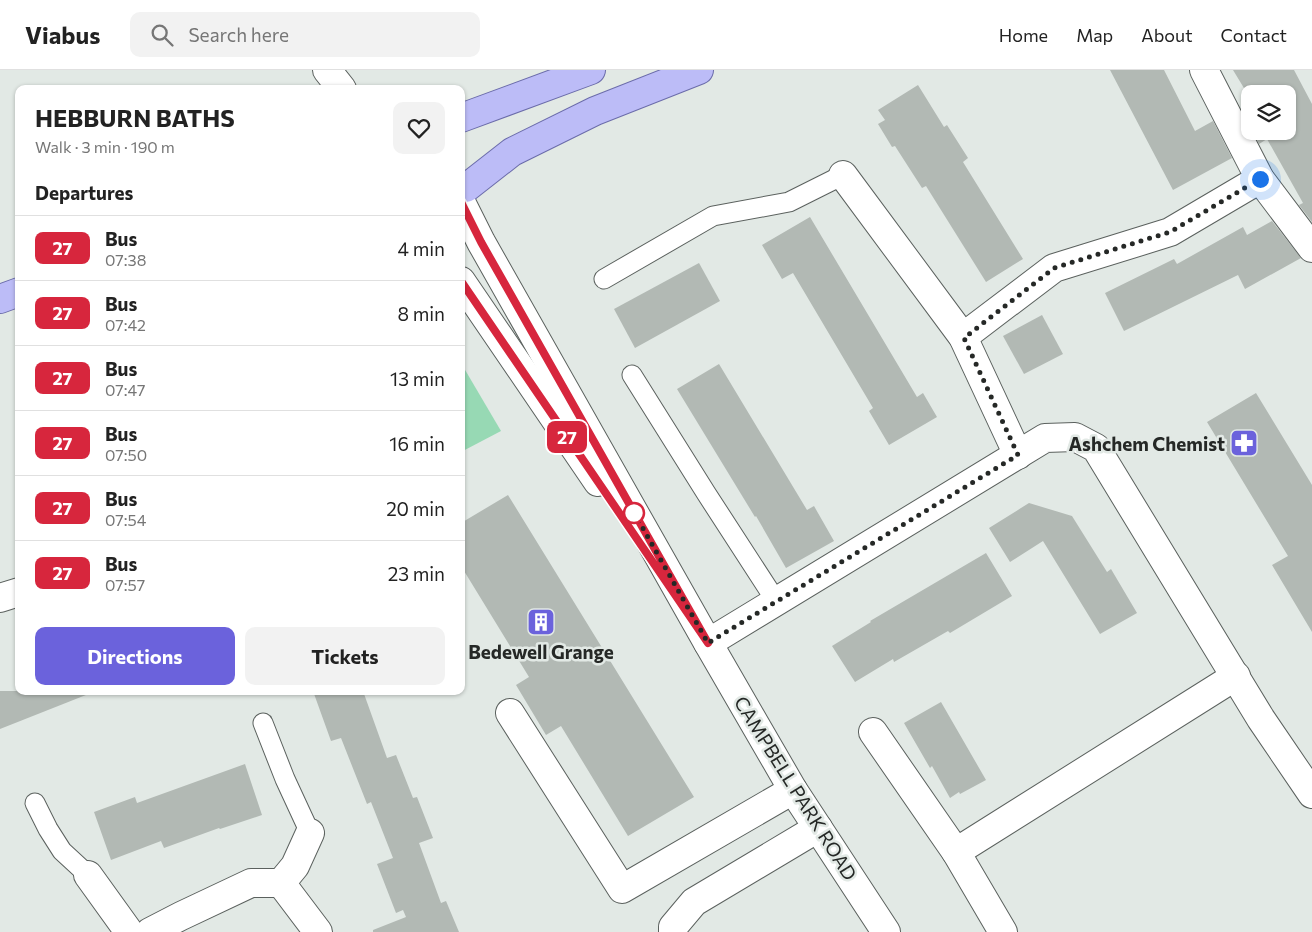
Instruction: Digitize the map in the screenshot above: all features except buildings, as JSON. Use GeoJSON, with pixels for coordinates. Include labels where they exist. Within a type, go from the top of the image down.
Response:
{"type":"FeatureCollection","features":[{"type":"Feature","properties":{"kind":"main road"},"geometry":{"type":"LineString","coordinates":[[465,117],[591,70]]}},
{"type":"Feature","properties":{"kind":"main road"},"geometry":{"type":"LineString","coordinates":[[465,188],[512,152],[595,111],[699,70]]}},
{"type":"Feature","properties":{"kind":"main road"},"geometry":{"type":"LineString","coordinates":[[0,299],[15,293]]}},
{"type":"Feature","properties":{"kind":"main road"},"geometry":{"type":"LineString","coordinates":[[0,304],[15,300]]}},
{"type":"Feature","properties":{"kind":"street"},"geometry":{"type":"LineString","coordinates":[[327,70],[339,85]]}},
{"type":"Feature","properties":{"kind":"street"},"geometry":{"type":"LineString","coordinates":[[1204,70],[1260,179],[1312,248]]}},
{"type":"Feature","properties":{"kind":"street"},"geometry":{"type":"LineString","coordinates":[[843,175],[964,338],[1018,455]]}},
{"type":"Feature","properties":{"kind":"street"},"geometry":{"type":"LineString","coordinates":[[964,338],[1054,268],[1170,232],[1260,179]]}},
{"type":"Feature","properties":{"kind":"street","name":"CAMPBELL PARK ROAD"},"geometry":{"type":"LineString","coordinates":[[465,195],[486,250],[708,643],[793,790],[886,932]]}},
{"type":"Feature","properties":{"kind":"street","name":"CAMPBELL PARK ROAD"},"geometry":{"type":"LineString","coordinates":[[465,287],[708,643]]}},
{"type":"Feature","properties":{"kind":"street"},"geometry":{"type":"LineString","coordinates":[[708,643],[1045,438],[1075,437],[1096,448],[1261,719],[1312,794]]}},
{"type":"Feature","properties":{"kind":"street"},"geometry":{"type":"LineString","coordinates":[[0,598],[15,593]]}},
{"type":"Feature","properties":{"kind":"street"},"geometry":{"type":"LineString","coordinates":[[956,852],[1236,676]]}},
{"type":"Feature","properties":{"kind":"street"},"geometry":{"type":"LineString","coordinates":[[510,713],[622,889],[793,790]]}},
{"type":"Feature","properties":{"kind":"street"},"geometry":{"type":"LineString","coordinates":[[873,732],[956,852],[1003,932]]}},
{"type":"Feature","properties":{"kind":"street"},"geometry":{"type":"LineString","coordinates":[[672,932],[673,927],[694,902],[818,828]]}},
{"type":"Feature","properties":{"kind":"street"},"geometry":{"type":"LineString","coordinates":[[150,932],[251,884],[281,883],[295,866],[310,833]]}},
{"type":"Feature","properties":{"kind":"street"},"geometry":{"type":"LineString","coordinates":[[88,875],[129,932]]}},
{"type":"Feature","properties":{"kind":"street"},"geometry":{"type":"LineString","coordinates":[[281,883],[318,932]]}},
{"type":"Feature","properties":{"kind":"lane"},"geometry":{"type":"LineString","coordinates":[[604,278],[713,216],[789,202],[843,175]]}},
{"type":"Feature","properties":{"kind":"lane"},"geometry":{"type":"LineString","coordinates":[[632,375],[776,601]]}},
{"type":"Feature","properties":{"kind":"lane"},"geometry":{"type":"LineString","coordinates":[[264,723],[285,779],[310,833]]}},
{"type":"Feature","properties":{"kind":"lane"},"geometry":{"type":"LineString","coordinates":[[35,803],[62,851],[88,875]]}},
{"type":"Feature","properties":{"kind":"green space"},"geometry":{"type":"Polygon","coordinates":[[[465,370],[501,431],[465,450],[465,370]]]}},
{"type":"Feature","properties":{"kind":"bus line","name":"27"},"geometry":{"type":"LineString","coordinates":[[465,210],[481,242],[708,643],[465,287]]}},
{"type":"Feature","properties":{"kind":"place","name":"Ashchem Chemist"},"geometry":{"type":"Point","coordinates":[1244,443]}},
{"type":"Feature","properties":{"kind":"place","name":"Bedewell Grange"},"geometry":{"type":"Point","coordinates":[541,622]}},
{"type":"Feature","properties":{"kind":"route"},"geometry":{"type":"LineString","coordinates":[[634,513],[632,509],[708,643],[1018,455],[964,338],[1054,268],[1170,232],[1260,179]]}}]}
